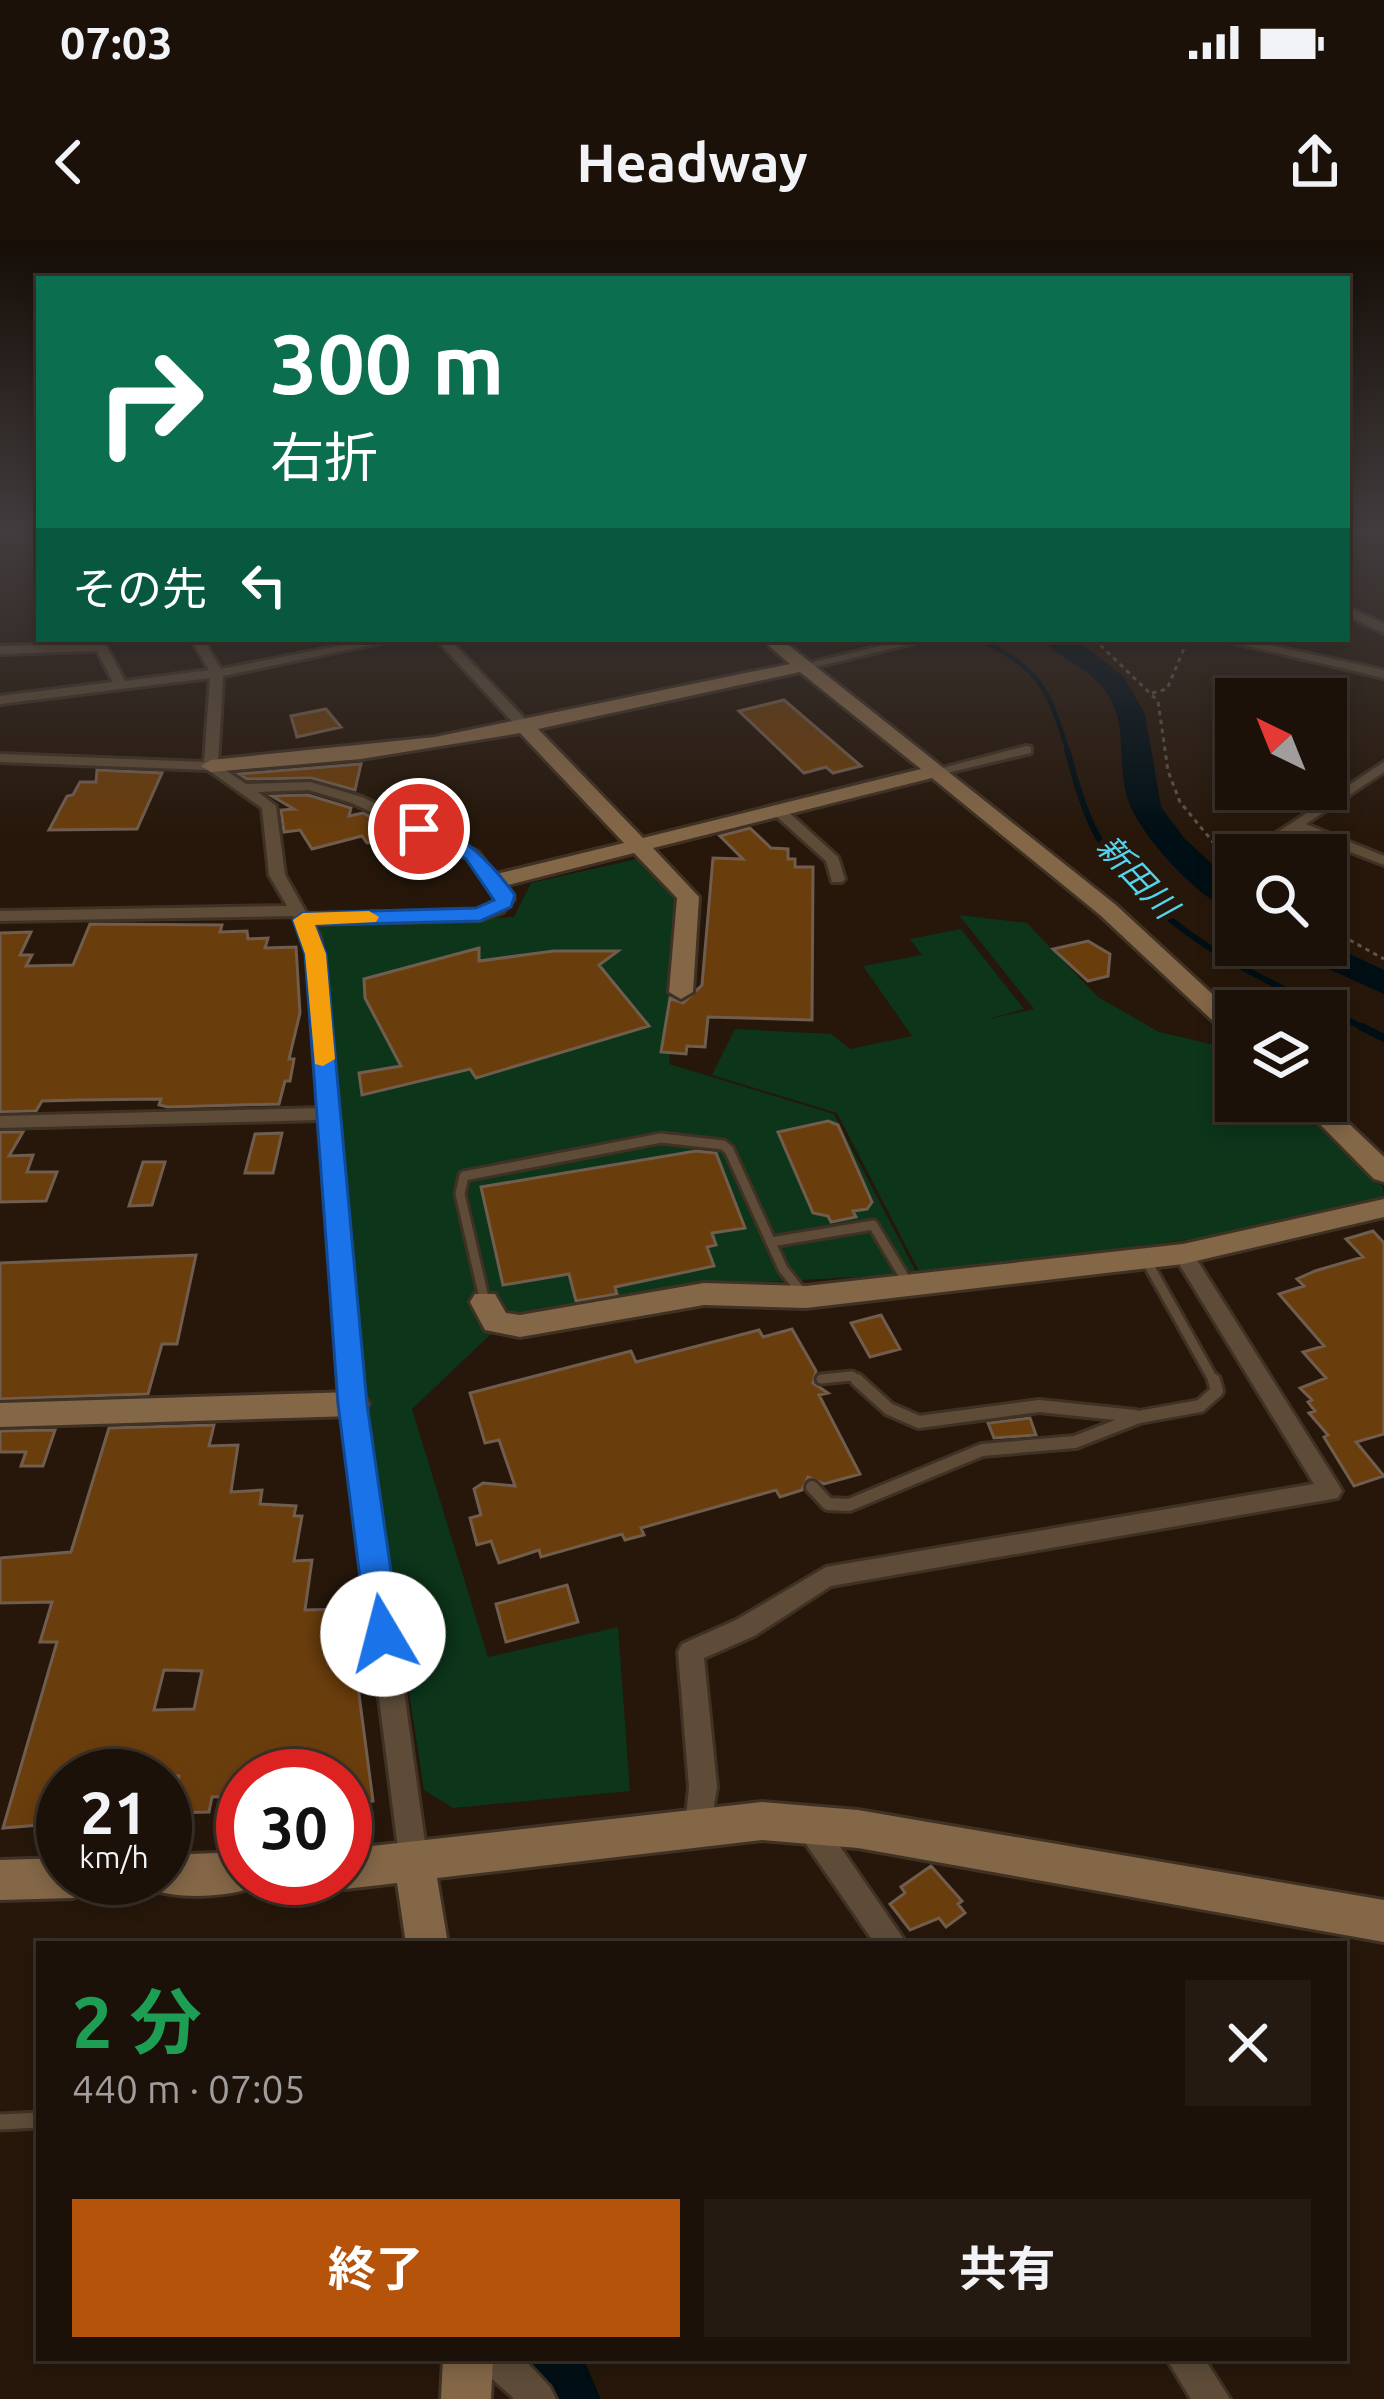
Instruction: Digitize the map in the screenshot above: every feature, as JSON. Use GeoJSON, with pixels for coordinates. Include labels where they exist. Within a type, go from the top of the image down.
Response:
{"type":"FeatureCollection","features":[{"type":"Feature","properties":{"kind":"street"},"geometry":{"type":"LineString","coordinates":[[198,642],[217,673],[211,766]]}},
{"type":"Feature","properties":{"kind":"street"},"geometry":{"type":"LineString","coordinates":[[0,700],[217,673],[377,642]]}},
{"type":"Feature","properties":{"kind":"street"},"geometry":{"type":"LineString","coordinates":[[445,642],[688,897],[681,992]]}},
{"type":"Feature","properties":{"kind":"street"},"geometry":{"type":"LineString","coordinates":[[774,642],[1108,910],[1215,1009]]}},
{"type":"Feature","properties":{"kind":"street"},"geometry":{"type":"LineString","coordinates":[[0,758],[211,766],[363,754],[525,727],[911,642]]}},
{"type":"Feature","properties":{"kind":"street"},"geometry":{"type":"LineString","coordinates":[[1237,642],[1384,674]]}},
{"type":"Feature","properties":{"kind":"street"},"geometry":{"type":"LineString","coordinates":[[0,650],[101,647],[121,685]]}},
{"type":"Feature","properties":{"kind":"street"},"geometry":{"type":"LineString","coordinates":[[496,881],[1026,749]]}},
{"type":"Feature","properties":{"kind":"street"},"geometry":{"type":"LineString","coordinates":[[211,766],[268,806],[277,875],[315,954],[352,1404],[427,1941]]}},
{"type":"Feature","properties":{"kind":"street"},"geometry":{"type":"LineString","coordinates":[[1284,834],[1384,766]]}},
{"type":"Feature","properties":{"kind":"street"},"geometry":{"type":"LineString","coordinates":[[0,916],[488,913],[506,898],[473,855],[356,800],[310,786],[244,788]]}},
{"type":"Feature","properties":{"kind":"street"},"geometry":{"type":"LineString","coordinates":[[780,812],[833,860],[837,879]]}},
{"type":"Feature","properties":{"kind":"street"},"geometry":{"type":"LineString","coordinates":[[1297,826],[1384,861]]}},
{"type":"Feature","properties":{"kind":"street"},"geometry":{"type":"LineString","coordinates":[[0,1122],[328,1114]]}},
{"type":"Feature","properties":{"kind":"street"},"geometry":{"type":"LineString","coordinates":[[1332,1122],[1384,1173]]}},
{"type":"Feature","properties":{"kind":"street"},"geometry":{"type":"LineString","coordinates":[[485,1302],[496,1322],[520,1326],[704,1294],[806,1297],[1183,1254],[1384,1208]]}},
{"type":"Feature","properties":{"kind":"street"},"geometry":{"type":"LineString","coordinates":[[699,1828],[703,1787],[691,1652],[745,1628],[826,1577],[1330,1491],[1183,1254]]}},
{"type":"Feature","properties":{"kind":"street"},"geometry":{"type":"LineString","coordinates":[[0,1415],[352,1404]]}},
{"type":"Feature","properties":{"kind":"street"},"geometry":{"type":"LineString","coordinates":[[806,1822],[890,1941]]}},
{"type":"Feature","properties":{"kind":"street"},"geometry":{"type":"LineString","coordinates":[[372,1867],[699,1828],[806,1822],[1382,1923]]}},
{"type":"Feature","properties":{"kind":"street"},"geometry":{"type":"LineString","coordinates":[[0,1880],[36,1879]]}},
{"type":"Feature","properties":{"kind":"street"},"geometry":{"type":"LineString","coordinates":[[466,2399],[468,2361]]}},
{"type":"Feature","properties":{"kind":"street"},"geometry":{"type":"LineString","coordinates":[[498,2361],[538,2399]]}},
{"type":"Feature","properties":{"kind":"street"},"geometry":{"type":"LineString","coordinates":[[1185,2361],[1212,2399]]}},
{"type":"Feature","properties":{"kind":"lane"},"geometry":{"type":"LineString","coordinates":[[485,1302],[459,1185],[474,1170],[661,1138],[724,1145],[783,1269],[806,1297]]}},
{"type":"Feature","properties":{"kind":"lane"},"geometry":{"type":"LineString","coordinates":[[771,1242],[873,1225],[909,1285]]}},
{"type":"Feature","properties":{"kind":"lane"},"geometry":{"type":"LineString","coordinates":[[812,1487],[828,1504],[849,1505],[982,1450],[1075,1442],[1139,1417],[1200,1406],[1217,1391],[1145,1257]]}},
{"type":"Feature","properties":{"kind":"lane"},"geometry":{"type":"LineString","coordinates":[[820,1379],[852,1376],[889,1408],[919,1422],[1039,1406],[1139,1417]]}},
{"type":"Feature","properties":{"kind":"lane"},"geometry":{"type":"LineString","coordinates":[[0,2122],[36,2120]]}},
{"type":"Feature","properties":{"kind":"path"},"geometry":{"type":"LineString","coordinates":[[1097,642],[1158,700],[1168,771],[1180,802],[1215,847]]}},
{"type":"Feature","properties":{"kind":"path"},"geometry":{"type":"LineString","coordinates":[[1152,693],[1166,689],[1187,642]]}},
{"type":"Feature","properties":{"kind":"path"},"geometry":{"type":"LineString","coordinates":[[1326,678],[1345,667]]}},
{"type":"Feature","properties":{"kind":"path"},"geometry":{"type":"LineString","coordinates":[[1347,939],[1384,959]]}},
{"type":"Feature","properties":{"kind":"green space"},"geometry":{"type":"Polygon","coordinates":[[[641,858],[681,900],[669,1064],[834,1114],[917,1274],[685,1286],[509,1317],[412,1409],[488,1657],[618,1627],[630,1791],[453,1808],[424,1790],[361,1382],[318,927],[514,917],[531,883],[641,858]]]}},
{"type":"Feature","properties":{"kind":"green space"},"geometry":{"type":"Polygon","coordinates":[[[959,915],[1027,923],[1098,997],[1159,1032],[1215,1045],[1215,1122],[1316,1122],[1383,1187],[1384,1197],[1193,1239],[921,1275],[837,1113],[712,1075],[735,1029],[831,1034],[850,1049],[912,1036],[863,966],[922,955],[910,939],[961,929],[1024,1009],[985,1020],[1034,1009],[959,915]]]}},
{"type":"Feature","properties":{"kind":"building"},"geometry":{"type":"Polygon","coordinates":[[[784,700],[861,766],[804,773],[739,711],[784,700]]]}},
{"type":"Feature","properties":{"kind":"building"},"geometry":{"type":"Polygon","coordinates":[[[326,709],[341,727],[297,737],[291,716],[326,709]]]}},
{"type":"Feature","properties":{"kind":"building"},"geometry":{"type":"Polygon","coordinates":[[[361,764],[355,790],[311,778],[247,779],[239,774],[361,764]]]}},
{"type":"Feature","properties":{"kind":"building"},"geometry":{"type":"Polygon","coordinates":[[[97,770],[162,773],[137,829],[49,830],[67,796],[73,795],[80,782],[96,782],[97,770]]]}},
{"type":"Feature","properties":{"kind":"building"},"geometry":{"type":"Polygon","coordinates":[[[308,795],[351,808],[349,816],[363,813],[377,820],[391,840],[367,843],[362,836],[312,849],[300,830],[284,832],[281,810],[294,809],[272,796],[308,795]]]}},
{"type":"Feature","properties":{"kind":"building"},"geometry":{"type":"Polygon","coordinates":[[[750,828],[771,848],[788,849],[788,859],[795,859],[795,867],[813,867],[812,1020],[708,1017],[705,1047],[687,1046],[686,1054],[661,1052],[670,998],[683,1003],[702,985],[713,858],[743,859],[720,836],[750,828]]]}},
{"type":"Feature","properties":{"kind":"building"},"geometry":{"type":"Polygon","coordinates":[[[90,924],[222,925],[220,932],[247,931],[248,939],[268,938],[265,948],[296,947],[300,1013],[289,1059],[294,1059],[290,1081],[285,1081],[279,1104],[168,1107],[159,1105],[161,1099],[42,1101],[36,1111],[0,1112],[0,933],[31,932],[20,955],[32,955],[26,966],[73,965],[90,924]]]}},
{"type":"Feature","properties":{"kind":"building"},"geometry":{"type":"Polygon","coordinates":[[[1088,941],[1110,954],[1108,976],[1088,981],[1053,949],[1088,941]]]}},
{"type":"Feature","properties":{"kind":"building"},"geometry":{"type":"Polygon","coordinates":[[[479,948],[479,961],[554,951],[618,951],[599,965],[649,1026],[476,1078],[470,1069],[362,1095],[359,1073],[401,1066],[365,998],[364,979],[479,948]]]}},
{"type":"Feature","properties":{"kind":"building"},"geometry":{"type":"Polygon","coordinates":[[[828,1121],[838,1125],[872,1202],[867,1209],[853,1211],[856,1217],[831,1222],[828,1216],[813,1213],[778,1132],[828,1121]]]}},
{"type":"Feature","properties":{"kind":"building"},"geometry":{"type":"Polygon","coordinates":[[[0,1132],[23,1132],[9,1156],[33,1155],[27,1172],[57,1172],[46,1201],[0,1202],[0,1132]]]}},
{"type":"Feature","properties":{"kind":"building"},"geometry":{"type":"Polygon","coordinates":[[[282,1133],[273,1173],[245,1173],[255,1134],[282,1133]]]}},
{"type":"Feature","properties":{"kind":"building"},"geometry":{"type":"Polygon","coordinates":[[[696,1151],[716,1153],[745,1228],[712,1233],[716,1245],[707,1247],[714,1266],[615,1287],[617,1294],[576,1301],[569,1274],[503,1285],[481,1187],[696,1151]]]}},
{"type":"Feature","properties":{"kind":"building"},"geometry":{"type":"Polygon","coordinates":[[[143,1162],[165,1162],[152,1205],[129,1206],[143,1162]]]}},
{"type":"Feature","properties":{"kind":"building"},"geometry":{"type":"Polygon","coordinates":[[[1373,1231],[1384,1243],[1384,1434],[1356,1442],[1384,1476],[1354,1486],[1324,1437],[1328,1435],[1309,1413],[1315,1411],[1308,1402],[1312,1400],[1300,1388],[1326,1378],[1303,1352],[1324,1346],[1279,1294],[1304,1286],[1297,1279],[1315,1271],[1363,1257],[1346,1239],[1373,1231]]]}},
{"type":"Feature","properties":{"kind":"building"},"geometry":{"type":"Polygon","coordinates":[[[196,1255],[177,1344],[162,1344],[148,1394],[0,1399],[0,1263],[196,1255]]]}},
{"type":"Feature","properties":{"kind":"building"},"geometry":{"type":"Polygon","coordinates":[[[881,1315],[900,1349],[870,1357],[851,1323],[881,1315]]]}},
{"type":"Feature","properties":{"kind":"building"},"geometry":{"type":"Polygon","coordinates":[[[792,1329],[816,1371],[813,1383],[828,1393],[819,1395],[860,1474],[824,1484],[808,1477],[802,1490],[780,1497],[776,1490],[641,1528],[644,1535],[625,1540],[622,1534],[541,1557],[539,1550],[499,1563],[491,1541],[477,1545],[470,1518],[481,1515],[474,1489],[483,1483],[515,1486],[499,1440],[485,1443],[470,1393],[631,1351],[636,1362],[759,1330],[763,1337],[792,1329]]]}},
{"type":"Feature","properties":{"kind":"building"},"geometry":{"type":"Polygon","coordinates":[[[1030,1418],[1036,1435],[994,1438],[988,1423],[1030,1418]]]}},
{"type":"Feature","properties":{"kind":"building"},"geometry":{"type":"Polygon","coordinates":[[[214,1425],[209,1446],[238,1445],[231,1492],[262,1490],[260,1504],[296,1506],[294,1516],[302,1516],[294,1561],[312,1560],[305,1610],[345,1609],[342,1652],[353,1649],[366,1749],[216,1749],[216,1797],[209,1812],[192,1812],[192,1749],[36,1749],[36,1825],[3,1828],[57,1642],[40,1642],[52,1602],[0,1603],[0,1558],[71,1552],[109,1428],[214,1425]],[[164,1670],[154,1710],[194,1709],[202,1671],[164,1670]]]}},
{"type":"Feature","properties":{"kind":"building"},"geometry":{"type":"Polygon","coordinates":[[[55,1430],[43,1466],[21,1466],[26,1452],[0,1452],[0,1431],[55,1430]]]}},
{"type":"Feature","properties":{"kind":"building"},"geometry":{"type":"Polygon","coordinates":[[[567,1585],[578,1622],[506,1642],[496,1604],[567,1585]]]}},
{"type":"Feature","properties":{"kind":"building"},"geometry":{"type":"Polygon","coordinates":[[[931,1866],[962,1901],[958,1904],[965,1913],[946,1927],[939,1918],[910,1930],[890,1904],[905,1893],[901,1887],[931,1866]]]}},
{"type":"Feature","properties":{"kind":"waterway","name":"新田川"},"geometry":{"type":"LineString","coordinates":[[985,642],[1017,661],[1039,683],[1067,750]]}},
{"type":"Feature","properties":{"kind":"waterway"},"geometry":{"type":"LineString","coordinates":[[1061,642],[1102,670],[1124,698],[1136,732],[1146,807],[1163,833],[1215,885]]}},
{"type":"Feature","properties":{"kind":"waterway"},"geometry":{"type":"LineString","coordinates":[[1067,750],[1098,837],[1121,872],[1150,902],[1218,953],[1368,1030]]}},
{"type":"Feature","properties":{"kind":"waterway"},"geometry":{"type":"LineString","coordinates":[[1347,966],[1384,983]]}},
{"type":"Feature","properties":{"kind":"waterway","name":"新田川"},"geometry":{"type":"LineString","coordinates":[[1362,1027],[1368,1030]]}},
{"type":"Feature","properties":{"kind":"waterway","name":"新田川"},"geometry":{"type":"LineString","coordinates":[[1368,1030],[1384,1038]]}},
{"type":"Feature","properties":{"kind":"waterway"},"geometry":{"type":"LineString","coordinates":[[546,2363],[563,2399]]}},
{"type":"Feature","properties":{"kind":"slow traffic"},"geometry":{"type":"LineString","coordinates":[[323,1059],[313,936],[303,920],[369,917]]}},
{"type":"Feature","properties":{"kind":"route"},"geometry":{"type":"LineString","coordinates":[[383,1634],[352,1404],[313,936],[303,920],[480,914],[504,903],[505,895],[496,881],[473,855],[419,829]]}}]}
